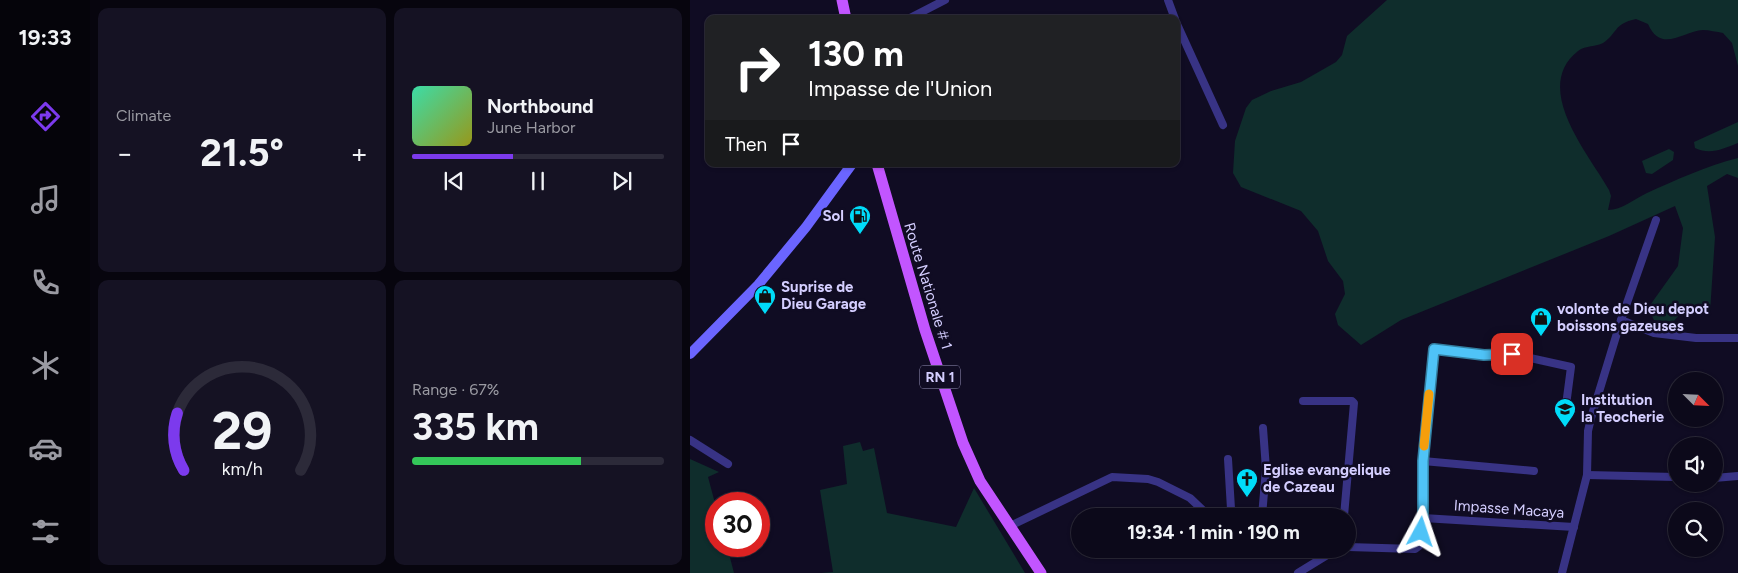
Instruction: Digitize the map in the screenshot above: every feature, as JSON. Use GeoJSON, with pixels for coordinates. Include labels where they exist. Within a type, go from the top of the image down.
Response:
{"type":"FeatureCollection","features":[{"type":"Feature","properties":{"kind":"main road"},"geometry":{"type":"LineString","coordinates":[[842,0],[845,15]]}},
{"type":"Feature","properties":{"kind":"main road"},"geometry":{"type":"LineString","coordinates":[[690,354],[758,285],[806,227],[850,167]]}},
{"type":"Feature","properties":{"kind":"main road","name":"Route Nationale # 1"},"geometry":{"type":"LineString","coordinates":[[878,167],[924,330],[963,444],[980,481],[1042,573]]}},
{"type":"Feature","properties":{"kind":"street"},"geometry":{"type":"LineString","coordinates":[[916,15],[945,0]]}},
{"type":"Feature","properties":{"kind":"street"},"geometry":{"type":"LineString","coordinates":[[1168,0],[1174,15]]}},
{"type":"Feature","properties":{"kind":"street"},"geometry":{"type":"LineString","coordinates":[[1180,29],[1223,125]]}},
{"type":"Feature","properties":{"kind":"street"},"geometry":{"type":"LineString","coordinates":[[1562,573],[1587,474],[1588,431],[1621,320],[1656,220]]}},
{"type":"Feature","properties":{"kind":"street"},"geometry":{"type":"LineString","coordinates":[[1621,320],[1654,333],[1696,338],[1738,338]]}},
{"type":"Feature","properties":{"kind":"street"},"geometry":{"type":"LineString","coordinates":[[1356,547],[1415,549],[1418,546],[1423,518],[1423,461],[1433,351],[1436,348],[1484,355],[1512,354],[1571,367],[1565,413]]}},
{"type":"Feature","properties":{"kind":"street"},"geometry":{"type":"LineString","coordinates":[[1303,401],[1352,401],[1355,405],[1345,508]]}},
{"type":"Feature","properties":{"kind":"street"},"geometry":{"type":"LineString","coordinates":[[1263,508],[1266,469],[1264,428]]}},
{"type":"Feature","properties":{"kind":"street"},"geometry":{"type":"LineString","coordinates":[[690,440],[728,464]]}},
{"type":"Feature","properties":{"kind":"street"},"geometry":{"type":"LineString","coordinates":[[1228,459],[1230,508]]}},
{"type":"Feature","properties":{"kind":"street"},"geometry":{"type":"LineString","coordinates":[[1423,461],[1534,471]]}},
{"type":"Feature","properties":{"kind":"street"},"geometry":{"type":"LineString","coordinates":[[1587,474],[1668,477]]}},
{"type":"Feature","properties":{"kind":"street"},"geometry":{"type":"LineString","coordinates":[[1723,477],[1738,476]]}},
{"type":"Feature","properties":{"kind":"street"},"geometry":{"type":"LineString","coordinates":[[1010,526],[1112,477],[1148,479],[1158,482],[1190,498],[1201,508]]}},
{"type":"Feature","properties":{"kind":"street","name":"Impasse Macaya"},"geometry":{"type":"LineString","coordinates":[[1423,518],[1574,527]]}},
{"type":"Feature","properties":{"kind":"street"},"geometry":{"type":"LineString","coordinates":[[1298,573],[1322,558]]}},
{"type":"Feature","properties":{"kind":"green space"},"geometry":{"type":"Polygon","coordinates":[[[1387,0],[1738,0],[1738,66],[1732,43],[1723,33],[1703,30],[1673,39],[1659,38],[1653,33],[1648,24],[1636,19],[1623,23],[1603,43],[1578,51],[1565,66],[1560,83],[1562,102],[1568,121],[1609,190],[1611,196],[1608,210],[1623,206],[1647,193],[1691,174],[1738,158],[1738,178],[1727,174],[1707,186],[1715,237],[1710,312],[1682,312],[1673,322],[1654,320],[1648,308],[1678,266],[1683,228],[1675,206],[1609,236],[1401,320],[1361,345],[1338,325],[1335,314],[1345,294],[1343,281],[1328,261],[1318,231],[1301,211],[1241,187],[1233,173],[1235,141],[1246,108],[1252,100],[1271,91],[1301,82],[1336,62],[1342,55],[1347,36],[1387,0]]]}},
{"type":"Feature","properties":{"kind":"green space"},"geometry":{"type":"Polygon","coordinates":[[[1738,122],[1738,143],[1711,151],[1695,148],[1694,142],[1738,122]]]}},
{"type":"Feature","properties":{"kind":"green space"},"geometry":{"type":"Polygon","coordinates":[[[1669,149],[1674,152],[1673,160],[1652,174],[1646,173],[1642,161],[1669,149]]]}},
{"type":"Feature","properties":{"kind":"green space"},"geometry":{"type":"Polygon","coordinates":[[[860,442],[863,451],[874,448],[887,513],[956,527],[974,488],[1025,573],[821,573],[833,572],[820,490],[847,484],[843,446],[860,442]]]}},
{"type":"Feature","properties":{"kind":"green space"},"geometry":{"type":"Polygon","coordinates":[[[690,459],[719,472],[708,477],[712,492],[705,492],[705,557],[730,557],[734,573],[690,573],[690,459]]]}},
{"type":"Feature","properties":{"kind":"slow traffic"},"geometry":{"type":"LineString","coordinates":[[1424,446],[1429,394]]}},
{"type":"Feature","properties":{"kind":"place","name":"Sol"},"geometry":{"type":"Point","coordinates":[860,235]}},
{"type":"Feature","properties":{"kind":"place","name":"Suprise de Dieu Garage"},"geometry":{"type":"Point","coordinates":[765,315]}},
{"type":"Feature","properties":{"kind":"place","name":"volonte de Dieu depot boissons gazeuses"},"geometry":{"type":"Point","coordinates":[1541,337]}},
{"type":"Feature","properties":{"kind":"place","name":"Institution la Teocherie"},"geometry":{"type":"Point","coordinates":[1565,428]}},
{"type":"Feature","properties":{"kind":"place","name":"Eglise evangelique de Cazeau"},"geometry":{"type":"Point","coordinates":[1247,498]}},
{"type":"Feature","properties":{"kind":"route"},"geometry":{"type":"LineString","coordinates":[[1421,532],[1423,518],[1423,461],[1434,349],[1484,355],[1512,354]]}}]}
